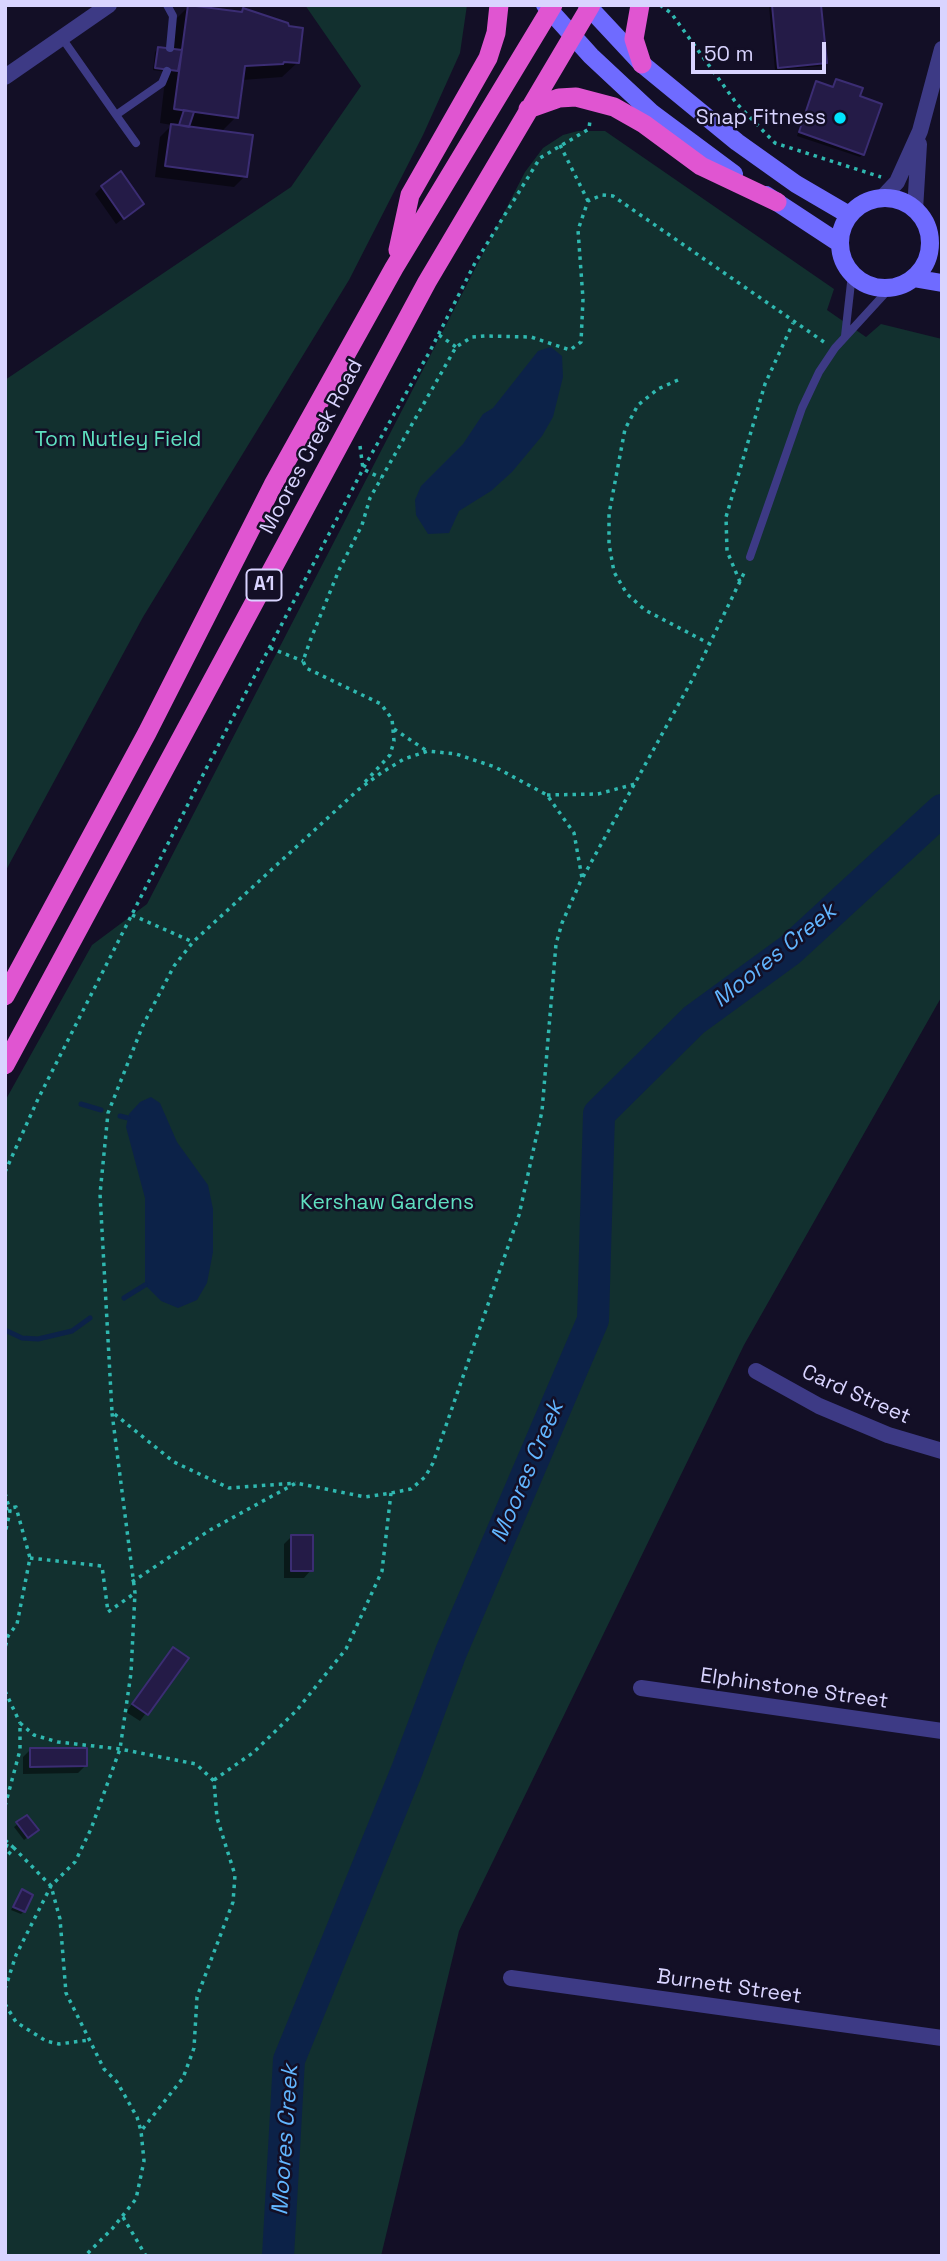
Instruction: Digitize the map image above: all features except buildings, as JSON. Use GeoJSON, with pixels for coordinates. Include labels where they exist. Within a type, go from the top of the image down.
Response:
{"type":"FeatureCollection","features":[{"type":"Feature","properties":{"kind":"highway"},"geometry":{"type":"LineString","coordinates":[[394,268],[411,195],[488,58],[496,33],[499,5]]}},
{"type":"Feature","properties":{"kind":"highway"},"geometry":{"type":"LineString","coordinates":[[640,5],[634,38],[642,64]]}},
{"type":"Feature","properties":{"kind":"highway","name":"Moores Creek Road"},"geometry":{"type":"LineString","coordinates":[[5,1065],[427,282],[589,6]]}},
{"type":"Feature","properties":{"kind":"highway","name":"Moores Creek Road"},"geometry":{"type":"LineString","coordinates":[[5,996],[147,733],[273,485],[394,268],[549,7]]}},
{"type":"Feature","properties":{"kind":"highway"},"geometry":{"type":"LineString","coordinates":[[528,109],[559,98],[576,97],[614,107],[644,124],[701,166],[777,202]]}},
{"type":"Feature","properties":{"kind":"main road"},"geometry":{"type":"LineString","coordinates":[[589,6],[642,64],[774,169],[849,215]]}},
{"type":"Feature","properties":{"kind":"main road"},"geometry":{"type":"LineString","coordinates":[[549,7],[572,35],[652,113],[715,162],[839,243]]}},
{"type":"Feature","properties":{"kind":"main road"},"geometry":{"type":"LineString","coordinates":[[883,198],[905,203],[915,210],[935,240],[923,266],[913,278],[890,288],[876,288],[852,274],[842,260],[839,243],[849,215],[870,201],[883,198]]}},
{"type":"Feature","properties":{"kind":"main road"},"geometry":{"type":"LineString","coordinates":[[913,278],[942,283]]}},
{"type":"Feature","properties":{"kind":"street"},"geometry":{"type":"LineString","coordinates":[[5,77],[109,5]]}},
{"type":"Feature","properties":{"kind":"street"},"geometry":{"type":"LineString","coordinates":[[883,198],[897,182],[920,131],[942,49]]}},
{"type":"Feature","properties":{"kind":"street"},"geometry":{"type":"LineString","coordinates":[[915,210],[920,131]]}},
{"type":"Feature","properties":{"kind":"street","name":"Card Street"},"geometry":{"type":"LineString","coordinates":[[756,1371],[819,1406],[888,1434],[942,1451]]}},
{"type":"Feature","properties":{"kind":"street","name":"Elphinstone Street"},"geometry":{"type":"LineString","coordinates":[[640,1688],[942,1731]]}},
{"type":"Feature","properties":{"kind":"street","name":"Burnett Street"},"geometry":{"type":"LineString","coordinates":[[511,1978],[942,2038]]}},
{"type":"Feature","properties":{"kind":"lane"},"geometry":{"type":"LineString","coordinates":[[167,5],[173,16],[170,48]]}},
{"type":"Feature","properties":{"kind":"lane"},"geometry":{"type":"LineString","coordinates":[[62,38],[136,143]]}},
{"type":"Feature","properties":{"kind":"lane"},"geometry":{"type":"LineString","coordinates":[[116,115],[162,83],[167,71]]}},
{"type":"Feature","properties":{"kind":"lane"},"geometry":{"type":"LineString","coordinates":[[845,336],[852,274]]}},
{"type":"Feature","properties":{"kind":"lane"},"geometry":{"type":"LineString","coordinates":[[750,557],[802,408],[835,348],[890,288]]}},
{"type":"Feature","properties":{"kind":"path"},"geometry":{"type":"LineString","coordinates":[[662,6],[671,13],[737,104],[775,143],[886,179]]}},
{"type":"Feature","properties":{"kind":"path"},"geometry":{"type":"LineString","coordinates":[[5,1172],[38,1099],[363,469],[504,215],[540,158],[589,129],[591,111]]}},
{"type":"Feature","properties":{"kind":"path"},"geometry":{"type":"LineString","coordinates":[[303,661],[339,570],[362,525],[370,498],[456,347],[472,337],[485,336],[531,337],[570,350],[581,342],[583,299],[578,230],[588,201],[560,145]]}},
{"type":"Feature","properties":{"kind":"path"},"geometry":{"type":"LineString","coordinates":[[588,201],[602,195],[613,196],[793,323],[835,348]]}},
{"type":"Feature","properties":{"kind":"path"},"geometry":{"type":"LineString","coordinates":[[740,582],[727,551],[726,517],[765,384],[793,323]]}},
{"type":"Feature","properties":{"kind":"path"},"geometry":{"type":"LineString","coordinates":[[439,335],[456,347]]}},
{"type":"Feature","properties":{"kind":"path"},"geometry":{"type":"LineString","coordinates":[[678,380],[658,388],[638,405],[625,429],[614,477],[609,514],[609,544],[614,572],[627,594],[645,610],[708,643]]}},
{"type":"Feature","properties":{"kind":"path"},"geometry":{"type":"LineString","coordinates":[[363,469],[381,478]]}},
{"type":"Feature","properties":{"kind":"path"},"geometry":{"type":"LineString","coordinates":[[112,1412],[174,1462],[229,1488],[296,1483],[365,1497],[411,1489],[425,1477],[433,1463],[519,1215],[542,1111],[556,944],[562,923],[582,878],[692,680],[750,557]]}},
{"type":"Feature","properties":{"kind":"path"},"geometry":{"type":"LineString","coordinates":[[5,1989],[16,1955],[51,1886],[75,1862],[105,1796],[120,1749],[131,1673],[135,1593],[112,1412],[100,1194],[108,1113],[143,1025],[174,966],[193,942],[358,790],[390,755],[394,729],[392,719],[381,704],[316,674],[303,661],[270,649]]}},
{"type":"Feature","properties":{"kind":"path"},"geometry":{"type":"LineString","coordinates":[[394,729],[428,751]]}},
{"type":"Feature","properties":{"kind":"path"},"geometry":{"type":"LineString","coordinates":[[358,790],[404,759],[428,751],[456,754],[483,763],[547,795],[598,794],[637,783]]}},
{"type":"Feature","properties":{"kind":"path"},"geometry":{"type":"LineString","coordinates":[[547,795],[574,833],[582,878]]}},
{"type":"Feature","properties":{"kind":"path"},"geometry":{"type":"LineString","coordinates":[[132,915],[193,942]]}},
{"type":"Feature","properties":{"kind":"path"},"geometry":{"type":"LineString","coordinates":[[132,1582],[210,1530],[296,1483]]}},
{"type":"Feature","properties":{"kind":"path"},"geometry":{"type":"LineString","coordinates":[[5,1493],[8,1509],[5,1534]]}},
{"type":"Feature","properties":{"kind":"path"},"geometry":{"type":"LineString","coordinates":[[214,1781],[254,1752],[297,1710],[346,1649],[382,1571],[391,1493]]}},
{"type":"Feature","properties":{"kind":"path"},"geometry":{"type":"LineString","coordinates":[[5,1648],[7,1635],[18,1624],[30,1558],[16,1507],[8,1509]]}},
{"type":"Feature","properties":{"kind":"path"},"geometry":{"type":"LineString","coordinates":[[30,1558],[102,1566],[108,1612],[135,1593]]}},
{"type":"Feature","properties":{"kind":"path"},"geometry":{"type":"LineString","coordinates":[[5,1692],[20,1723],[34,1735],[58,1742],[120,1749],[195,1764],[214,1781],[217,1818],[235,1875],[233,1902],[197,1997],[194,2048],[183,2078],[141,2131]]}},
{"type":"Feature","properties":{"kind":"path"},"geometry":{"type":"LineString","coordinates":[[5,1806],[20,1750],[20,1723]]}},
{"type":"Feature","properties":{"kind":"path"},"geometry":{"type":"LineString","coordinates":[[5,1843],[15,1848],[51,1886],[60,1919],[66,1993],[89,2040],[137,2117],[141,2131],[142,2174],[136,2199],[123,2217],[85,2256]]}},
{"type":"Feature","properties":{"kind":"path"},"geometry":{"type":"LineString","coordinates":[[5,1858],[15,1848]]}},
{"type":"Feature","properties":{"kind":"path"},"geometry":{"type":"LineString","coordinates":[[5,2004],[16,2022],[46,2041],[59,2045],[89,2040]]}},
{"type":"Feature","properties":{"kind":"path"},"geometry":{"type":"LineString","coordinates":[[123,2217],[146,2256]]}},
{"type":"Feature","properties":{"kind":"green space","name":"Tom Nutley Field"},"geometry":{"type":"Polygon","coordinates":[[[305,5],[467,5],[460,53],[423,135],[349,280],[143,617],[5,872],[5,380],[291,187],[361,86],[305,5]]]}},
{"type":"Feature","properties":{"kind":"green space","name":"Kershaw Gardens"},"geometry":{"type":"Polygon","coordinates":[[[578,131],[605,131],[834,289],[827,310],[866,337],[881,324],[942,339],[942,996],[744,1345],[459,1931],[381,2256],[5,2256],[5,1101],[92,945],[147,904],[525,172],[543,148],[563,135],[578,131]]]}},
{"type":"Feature","properties":{"kind":"water"},"geometry":{"type":"Polygon","coordinates":[[[551,347],[562,356],[563,377],[553,417],[542,436],[512,472],[491,491],[459,511],[449,533],[428,534],[416,515],[415,500],[421,486],[463,444],[483,414],[493,408],[538,351],[551,347]]]}},
{"type":"Feature","properties":{"kind":"water"},"geometry":{"type":"Polygon","coordinates":[[[151,1097],[160,1103],[177,1142],[208,1185],[213,1209],[213,1252],[207,1283],[197,1300],[178,1308],[161,1301],[145,1285],[145,1198],[126,1127],[129,1114],[140,1102],[151,1097]]]}},
{"type":"Feature","properties":{"kind":"waterway","name":"Moores Creek"},"geometry":{"type":"LineString","coordinates":[[278,2256],[289,2060],[407,1770],[451,1652],[593,1320],[599,1114],[694,1020],[790,950],[942,810]]}},
{"type":"Feature","properties":{"kind":"waterway"},"geometry":{"type":"LineString","coordinates":[[81,1104],[101,1110]]}},
{"type":"Feature","properties":{"kind":"waterway"},"geometry":{"type":"LineString","coordinates":[[120,1116],[128,1118]]}},
{"type":"Feature","properties":{"kind":"waterway"},"geometry":{"type":"LineString","coordinates":[[124,1298],[145,1285]]}},
{"type":"Feature","properties":{"kind":"waterway"},"geometry":{"type":"LineString","coordinates":[[5,1330],[22,1338],[38,1339],[72,1331],[90,1318]]}},
{"type":"Feature","properties":{"kind":"place","name":"Snap Fitness"},"geometry":{"type":"Point","coordinates":[840,118]}}]}
